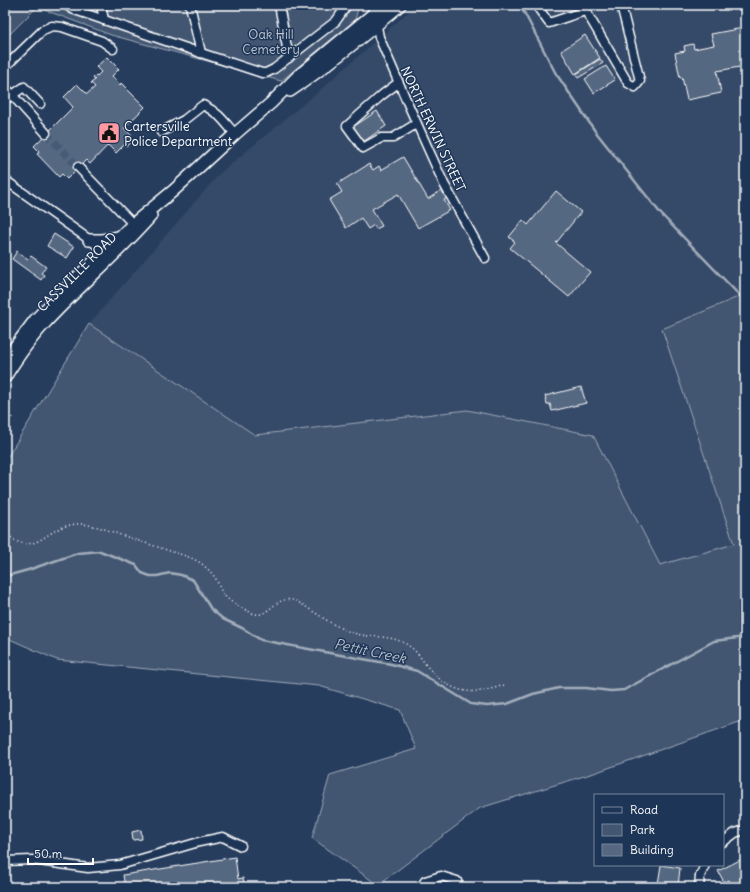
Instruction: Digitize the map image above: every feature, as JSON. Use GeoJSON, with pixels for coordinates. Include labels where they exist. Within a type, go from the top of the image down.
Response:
{"type":"FeatureCollection","features":[{"type":"Feature","properties":{"kind":"main road","name":"CASSVILLE ROAD"},"geometry":{"type":"LineString","coordinates":[[5,377],[35,334],[107,255],[119,237],[173,191],[271,103],[298,76],[374,9],[384,5]]}},
{"type":"Feature","properties":{"kind":"main road","name":"CASSVILLE ROAD"},"geometry":{"type":"LineString","coordinates":[[271,103],[304,82],[377,25],[400,5]]}},
{"type":"Feature","properties":{"kind":"main road","name":"CASSVILLE ROAD"},"geometry":{"type":"LineString","coordinates":[[5,360],[35,320],[75,279],[140,230],[173,191]]}},
{"type":"Feature","properties":{"kind":"main road"},"geometry":{"type":"LineString","coordinates":[[90,240],[102,240],[119,237]]}},
{"type":"Feature","properties":{"kind":"street"},"geometry":{"type":"LineString","coordinates":[[66,5],[72,9],[262,73],[266,73],[274,69],[336,22],[347,5]]}},
{"type":"Feature","properties":{"kind":"street"},"geometry":{"type":"LineString","coordinates":[[101,5],[104,20]]}},
{"type":"Feature","properties":{"kind":"street"},"geometry":{"type":"LineString","coordinates":[[190,5],[201,53]]}},
{"type":"Feature","properties":{"kind":"street"},"geometry":{"type":"LineString","coordinates":[[279,5],[289,58]]}},
{"type":"Feature","properties":{"kind":"street"},"geometry":{"type":"LineString","coordinates":[[536,5],[549,23],[585,11],[628,83],[635,87],[640,80],[620,5]]}},
{"type":"Feature","properties":{"kind":"street","name":"NORTH ERWIN STREET"},"geometry":{"type":"LineString","coordinates":[[374,9],[379,36],[416,124],[444,184],[485,258]]}},
{"type":"Feature","properties":{"kind":"street"},"geometry":{"type":"LineString","coordinates":[[5,67],[43,30],[52,26],[62,27],[102,41],[113,49]]}},
{"type":"Feature","properties":{"kind":"street"},"geometry":{"type":"LineString","coordinates":[[398,83],[347,126],[363,148],[381,138],[393,138],[416,124]]}},
{"type":"Feature","properties":{"kind":"street"},"geometry":{"type":"LineString","coordinates":[[5,87],[8,98],[46,133]]}},
{"type":"Feature","properties":{"kind":"street"},"geometry":{"type":"LineString","coordinates":[[8,98],[24,87],[40,104]]}},
{"type":"Feature","properties":{"kind":"street"},"geometry":{"type":"LineString","coordinates":[[161,132],[184,120],[203,105],[219,115],[235,134]]}},
{"type":"Feature","properties":{"kind":"street"},"geometry":{"type":"LineString","coordinates":[[78,167],[133,224]]}},
{"type":"Feature","properties":{"kind":"street"},"geometry":{"type":"LineString","coordinates":[[5,180],[90,240],[107,255]]}},
{"type":"Feature","properties":{"kind":"street"},"geometry":{"type":"LineString","coordinates":[[724,841],[735,833],[745,830]]}},
{"type":"Feature","properties":{"kind":"street"},"geometry":{"type":"LineString","coordinates":[[5,861],[32,860],[88,868],[120,865],[199,842],[223,837],[241,846]]}},
{"type":"Feature","properties":{"kind":"street"},"geometry":{"type":"LineString","coordinates":[[699,887],[700,876],[705,866]]}},
{"type":"Feature","properties":{"kind":"street"},"geometry":{"type":"LineString","coordinates":[[421,887],[425,881],[441,876],[458,881],[458,887]]}},
{"type":"Feature","properties":{"kind":"path"},"geometry":{"type":"LineString","coordinates":[[5,428],[12,417]]}},
{"type":"Feature","properties":{"kind":"path"},"geometry":{"type":"LineString","coordinates":[[5,527],[13,540],[20,543],[29,544],[38,541],[68,525],[80,524],[98,527],[198,561],[204,565],[213,576],[226,598],[254,614],[261,614],[280,601],[292,600],[350,632],[394,639],[406,644],[415,650],[436,675],[447,684],[458,690],[468,692],[482,691],[505,685]]}},
{"type":"Feature","properties":{"kind":"shaded area"},"geometry":{"type":"Polygon","coordinates":[[[416,5],[745,5],[745,294],[662,329],[734,545],[660,565],[593,435],[467,410],[255,435],[89,324],[220,173],[319,91],[416,5]]]}},
{"type":"Feature","properties":{"kind":"green space","name":"Oak Hill Cemetery"},"geometry":{"type":"Polygon","coordinates":[[[5,5],[359,5],[355,20],[281,81],[111,35],[37,7],[5,39],[5,5]]]}},
{"type":"Feature","properties":{"kind":"green space"},"geometry":{"type":"Polygon","coordinates":[[[745,294],[745,720],[594,773],[480,808],[378,885],[312,838],[330,775],[416,749],[400,710],[319,686],[57,660],[5,637],[5,461],[89,324],[255,435],[467,410],[593,435],[660,565],[734,544],[662,329],[745,294]]]}},
{"type":"Feature","properties":{"kind":"building"},"geometry":{"type":"Polygon","coordinates":[[[743,28],[745,37],[745,66],[717,71],[721,93],[687,100],[682,77],[680,78],[675,53],[685,51],[684,46],[693,44],[694,49],[714,45],[711,34],[743,28]]]}},
{"type":"Feature","properties":{"kind":"building"},"geometry":{"type":"Polygon","coordinates":[[[585,35],[600,58],[575,74],[561,51],[585,35]]]}},
{"type":"Feature","properties":{"kind":"building"},"geometry":{"type":"Polygon","coordinates":[[[107,57],[119,69],[112,76],[145,107],[124,128],[132,136],[130,139],[133,141],[126,147],[124,145],[116,153],[108,145],[90,164],[86,160],[67,179],[62,174],[59,177],[37,154],[39,151],[34,146],[73,107],[64,97],[77,84],[87,94],[95,87],[91,83],[95,80],[93,78],[101,72],[96,67],[107,57]]]}},
{"type":"Feature","properties":{"kind":"building"},"geometry":{"type":"Polygon","coordinates":[[[600,59],[603,63],[578,78],[576,74],[600,59]]]}},
{"type":"Feature","properties":{"kind":"building"},"geometry":{"type":"Polygon","coordinates":[[[606,66],[615,80],[594,93],[585,79],[606,66]]]}},
{"type":"Feature","properties":{"kind":"building"},"geometry":{"type":"Polygon","coordinates":[[[377,111],[386,126],[363,142],[353,127],[377,111]]]}},
{"type":"Feature","properties":{"kind":"building"},"geometry":{"type":"Polygon","coordinates":[[[403,157],[428,199],[442,190],[447,198],[444,200],[450,210],[418,228],[398,194],[372,209],[382,226],[376,229],[374,225],[368,229],[361,218],[346,228],[329,200],[342,192],[337,184],[369,164],[373,170],[379,166],[381,170],[403,157]]]}},
{"type":"Feature","properties":{"kind":"building"},"geometry":{"type":"Polygon","coordinates":[[[556,191],[581,212],[556,243],[590,272],[569,297],[510,248],[515,242],[509,237],[523,220],[528,225],[556,191]]]}},
{"type":"Feature","properties":{"kind":"building"},"geometry":{"type":"Polygon","coordinates":[[[54,234],[74,247],[67,258],[47,246],[54,234]]]}},
{"type":"Feature","properties":{"kind":"building"},"geometry":{"type":"Polygon","coordinates":[[[17,251],[28,259],[31,256],[46,267],[41,273],[44,275],[41,280],[12,259],[17,251]]]}},
{"type":"Feature","properties":{"kind":"building"},"geometry":{"type":"Polygon","coordinates":[[[581,387],[586,403],[552,411],[550,404],[547,404],[545,396],[581,387]]]}},
{"type":"Feature","properties":{"kind":"building"},"geometry":{"type":"Polygon","coordinates":[[[141,830],[142,839],[133,840],[132,832],[141,830]]]}},
{"type":"Feature","properties":{"kind":"building"},"geometry":{"type":"Polygon","coordinates":[[[235,857],[238,879],[243,878],[245,887],[125,887],[123,875],[235,857]]]}},
{"type":"Feature","properties":{"kind":"building"},"geometry":{"type":"Polygon","coordinates":[[[742,859],[745,864],[745,883],[737,887],[732,887],[729,880],[724,882],[718,871],[742,859]]]}},
{"type":"Feature","properties":{"kind":"building"},"geometry":{"type":"Polygon","coordinates":[[[661,866],[680,868],[678,887],[658,884],[661,866]]]}},
{"type":"Feature","properties":{"kind":"waterway"},"geometry":{"type":"LineString","coordinates":[[519,5],[555,72],[595,131],[661,214],[745,301]]}},
{"type":"Feature","properties":{"kind":"waterway","name":"Pettit Creek"},"geometry":{"type":"LineString","coordinates":[[5,576],[78,553],[100,551],[136,565],[142,573],[150,576],[170,573],[181,575],[193,580],[211,609],[223,619],[242,628],[261,640],[391,664],[417,671],[471,704],[487,706],[507,704],[533,694],[559,688],[586,688],[611,691],[624,690],[714,641],[745,637]]}},
{"type":"Feature","properties":{"kind":"tunnel"},"geometry":{"type":"LineString","coordinates":[[46,133],[78,167]]}},
{"type":"Feature","properties":{"kind":"place","name":"Cartersville Police Department"},"geometry":{"type":"Point","coordinates":[109,133]}}]}
